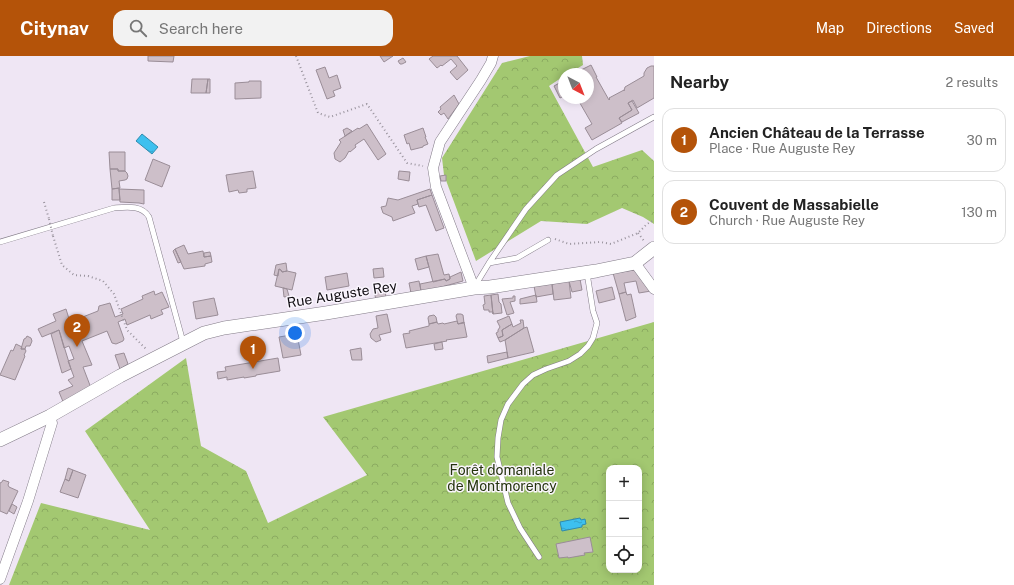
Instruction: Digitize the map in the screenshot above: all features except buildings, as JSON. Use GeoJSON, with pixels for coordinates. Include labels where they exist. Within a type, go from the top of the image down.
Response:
{"type":"FeatureCollection","features":[{"type":"Feature","properties":{"kind":"street"},"geometry":{"type":"LineString","coordinates":[[474,288],[436,187],[433,168],[440,142],[481,80],[493,56]]}},
{"type":"Feature","properties":{"kind":"street","name":"Rue Auguste Rey"},"geometry":{"type":"LineString","coordinates":[[0,440],[50,416],[120,376],[204,333],[224,328],[326,313],[474,288],[490,287],[587,272],[635,263],[649,244]]}},
{"type":"Feature","properties":{"kind":"street"},"geometry":{"type":"LineString","coordinates":[[635,263],[654,289]]}},
{"type":"Feature","properties":{"kind":"street"},"geometry":{"type":"LineString","coordinates":[[0,579],[28,501],[52,423],[50,416]]}},
{"type":"Feature","properties":{"kind":"lane"},"geometry":{"type":"LineString","coordinates":[[474,288],[489,263],[526,209],[558,175],[596,148],[654,117]]}},
{"type":"Feature","properties":{"kind":"lane"},"geometry":{"type":"LineString","coordinates":[[0,242],[114,208],[126,206],[144,211],[149,217],[183,343]]}},
{"type":"Feature","properties":{"kind":"lane"},"geometry":{"type":"LineString","coordinates":[[489,263],[517,258],[548,240]]}},
{"type":"Feature","properties":{"kind":"lane"},"geometry":{"type":"LineString","coordinates":[[539,557],[520,528],[508,503],[497,456],[501,420],[508,404],[523,384],[533,375],[569,361],[580,354],[593,338],[596,322],[587,272]]}},
{"type":"Feature","properties":{"kind":"path"},"geometry":{"type":"LineString","coordinates":[[296,56],[318,113],[330,117],[367,104],[407,163],[433,168]]}},
{"type":"Feature","properties":{"kind":"path"},"geometry":{"type":"LineString","coordinates":[[44,202],[62,265],[74,275],[88,276],[103,281],[114,294],[127,330],[154,358]]}},
{"type":"Feature","properties":{"kind":"path"},"geometry":{"type":"LineString","coordinates":[[548,240],[556,239],[569,244],[600,242],[610,244],[638,232],[654,220]]}},
{"type":"Feature","properties":{"kind":"path"},"geometry":{"type":"LineString","coordinates":[[638,232],[649,244]]}},
{"type":"Feature","properties":{"kind":"green space"},"geometry":{"type":"Polygon","coordinates":[[[530,56],[582,56],[583,65],[578,68],[558,68],[558,80],[549,86],[593,167],[642,150],[654,161],[654,224],[643,217],[622,208],[587,224],[541,221],[476,261],[444,175],[442,158],[502,63],[530,56]]]}},
{"type":"Feature","properties":{"kind":"green space","name":"Forêt domaniale de Montmorency"},"geometry":{"type":"Polygon","coordinates":[[[654,322],[654,585],[9,585],[41,503],[150,530],[85,431],[186,358],[201,446],[246,471],[268,523],[367,475],[323,417],[654,322]]]}},
{"type":"Feature","properties":{"kind":"water"},"geometry":{"type":"Polygon","coordinates":[[[142,134],[158,147],[152,154],[136,141],[142,134]]]}},
{"type":"Feature","properties":{"kind":"water"},"geometry":{"type":"Polygon","coordinates":[[[580,518],[581,520],[585,519],[586,524],[582,525],[582,527],[562,531],[560,522],[580,518]]]}},
{"type":"Feature","properties":{"kind":"place","name":"Couvent de Massabielle"},"geometry":{"type":"Point","coordinates":[77,347]}},
{"type":"Feature","properties":{"kind":"place","name":"Ancien Château de la Terrasse"},"geometry":{"type":"Point","coordinates":[253,369]}}]}
